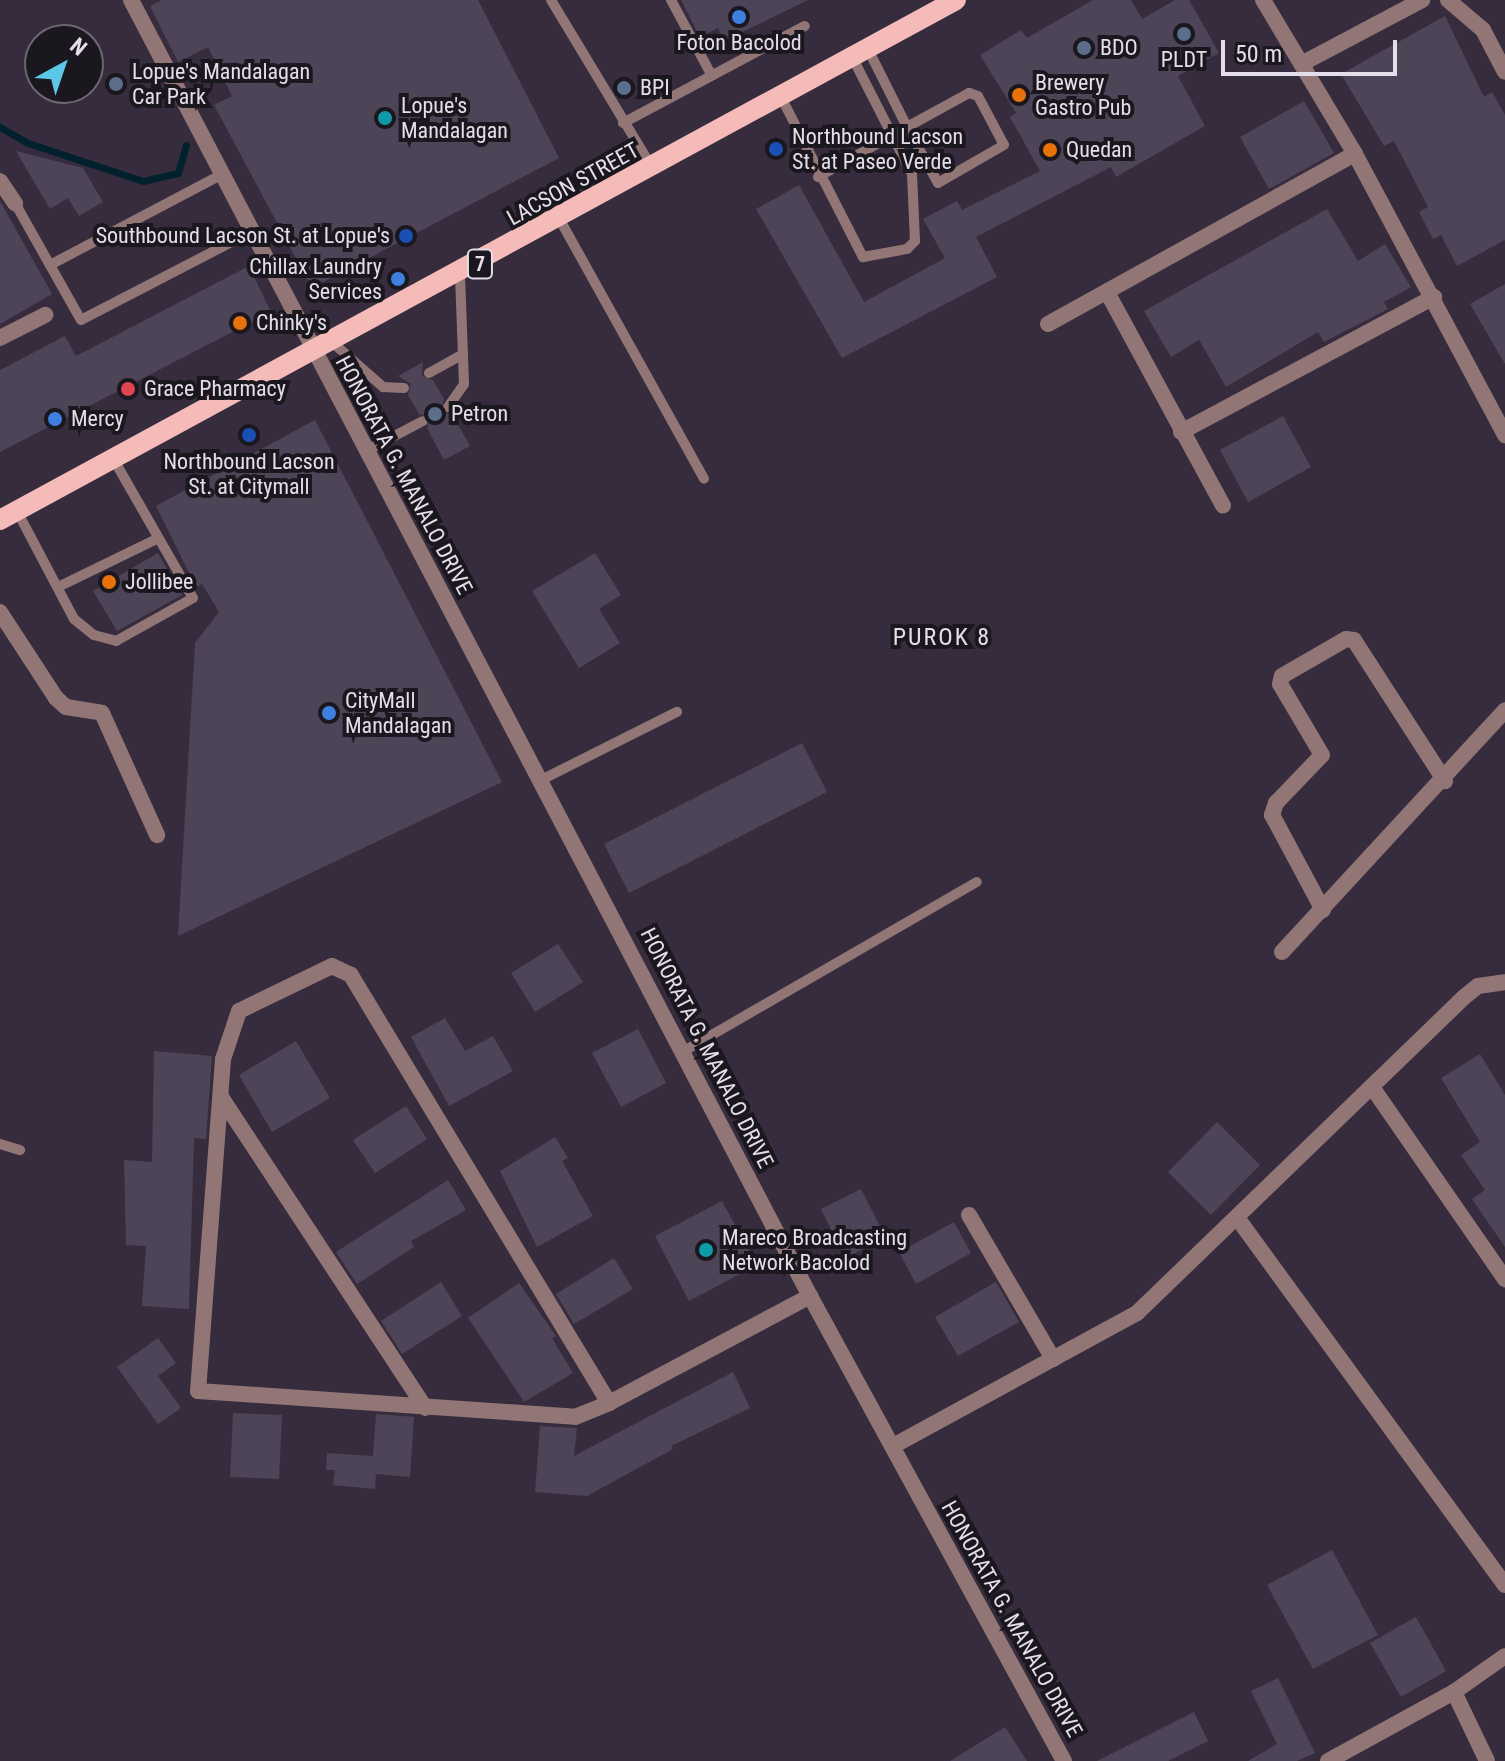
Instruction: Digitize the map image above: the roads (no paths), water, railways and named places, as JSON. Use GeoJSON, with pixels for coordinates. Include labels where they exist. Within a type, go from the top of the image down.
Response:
{"type":"FeatureCollection","features":[{"type":"Feature","properties":{"kind":"main road","name":"LACSON STREET"},"geometry":{"type":"LineString","coordinates":[[9,515],[115,462],[560,220],[956,0]]}},
{"type":"Feature","properties":{"kind":"street","name":"HONORATA G. MANALO DRIVE"},"geometry":{"type":"LineString","coordinates":[[131,0],[314,353],[543,779],[810,1296],[1064,1761]]}},
{"type":"Feature","properties":{"kind":"street"},"geometry":{"type":"LineString","coordinates":[[1263,0],[1355,154],[1505,435]]}},
{"type":"Feature","properties":{"kind":"street"},"geometry":{"type":"LineString","coordinates":[[1303,63],[1422,0]]}},
{"type":"Feature","properties":{"kind":"street"},"geometry":{"type":"LineString","coordinates":[[1448,0],[1483,30],[1505,72]]}},
{"type":"Feature","properties":{"kind":"street"},"geometry":{"type":"LineString","coordinates":[[1048,324],[1355,154]]}},
{"type":"Feature","properties":{"kind":"street"},"geometry":{"type":"LineString","coordinates":[[0,181],[15,203]]}},
{"type":"Feature","properties":{"kind":"street"},"geometry":{"type":"LineString","coordinates":[[1107,292],[1223,506]]}},
{"type":"Feature","properties":{"kind":"street"},"geometry":{"type":"LineString","coordinates":[[1181,432],[1434,297]]}},
{"type":"Feature","properties":{"kind":"street"},"geometry":{"type":"LineString","coordinates":[[0,338],[45,315]]}},
{"type":"Feature","properties":{"kind":"street"},"geometry":{"type":"LineString","coordinates":[[0,612],[56,698],[66,707],[102,713],[157,835]]}},
{"type":"Feature","properties":{"kind":"street"},"geometry":{"type":"LineString","coordinates":[[1323,910],[1272,815],[1276,803],[1322,755],[1280,684],[1282,676],[1346,639],[1354,640],[1445,781]]}},
{"type":"Feature","properties":{"kind":"street"},"geometry":{"type":"LineString","coordinates":[[1282,952],[1445,781],[1486,725],[1505,710]]}},
{"type":"Feature","properties":{"kind":"street"},"geometry":{"type":"LineString","coordinates":[[609,1403],[346,970],[332,966],[239,1011],[226,1039],[198,1391],[575,1417],[609,1403],[810,1296]]}},
{"type":"Feature","properties":{"kind":"street"},"geometry":{"type":"LineString","coordinates":[[893,1446],[1145,1307],[1463,998],[1478,986],[1505,982]]}},
{"type":"Feature","properties":{"kind":"street"},"geometry":{"type":"LineString","coordinates":[[1372,1087],[1505,1279]]}},
{"type":"Feature","properties":{"kind":"street"},"geometry":{"type":"LineString","coordinates":[[221,1097],[425,1408]]}},
{"type":"Feature","properties":{"kind":"street"},"geometry":{"type":"LineString","coordinates":[[969,1215],[1053,1359]]}},
{"type":"Feature","properties":{"kind":"street"},"geometry":{"type":"LineString","coordinates":[[1238,1219],[1505,1585]]}},
{"type":"Feature","properties":{"kind":"street"},"geometry":{"type":"LineString","coordinates":[[1328,1761],[1454,1692],[1505,1656]]}},
{"type":"Feature","properties":{"kind":"street"},"geometry":{"type":"LineString","coordinates":[[1454,1692],[1487,1761]]}},
{"type":"Feature","properties":{"kind":"lane"},"geometry":{"type":"LineString","coordinates":[[551,0],[652,168]]}},
{"type":"Feature","properties":{"kind":"lane"},"geometry":{"type":"LineString","coordinates":[[671,0],[712,76]]}},
{"type":"Feature","properties":{"kind":"lane"},"geometry":{"type":"LineString","coordinates":[[623,123],[805,26]]}},
{"type":"Feature","properties":{"kind":"lane"},"geometry":{"type":"LineString","coordinates":[[818,177],[907,127],[973,93],[1005,141],[941,184],[907,127],[860,53]]}},
{"type":"Feature","properties":{"kind":"lane"},"geometry":{"type":"LineString","coordinates":[[781,97],[818,177],[863,257],[907,249],[915,241],[915,186],[891,136],[860,53]]}},
{"type":"Feature","properties":{"kind":"lane"},"geometry":{"type":"LineString","coordinates":[[50,265],[221,175]]}},
{"type":"Feature","properties":{"kind":"lane"},"geometry":{"type":"LineString","coordinates":[[15,203],[81,320],[251,232]]}},
{"type":"Feature","properties":{"kind":"lane"},"geometry":{"type":"LineString","coordinates":[[560,220],[704,479]]}},
{"type":"Feature","properties":{"kind":"lane"},"geometry":{"type":"LineString","coordinates":[[448,407],[464,384],[460,274]]}},
{"type":"Feature","properties":{"kind":"lane"},"geometry":{"type":"LineString","coordinates":[[333,343],[383,387],[404,388]]}},
{"type":"Feature","properties":{"kind":"lane"},"geometry":{"type":"LineString","coordinates":[[429,373],[463,354]]}},
{"type":"Feature","properties":{"kind":"lane"},"geometry":{"type":"LineString","coordinates":[[366,451],[423,421]]}},
{"type":"Feature","properties":{"kind":"lane"},"geometry":{"type":"LineString","coordinates":[[9,515],[84,629],[116,641],[192,602],[155,540],[115,462]]}},
{"type":"Feature","properties":{"kind":"lane"},"geometry":{"type":"LineString","coordinates":[[58,587],[155,540]]}},
{"type":"Feature","properties":{"kind":"lane"},"geometry":{"type":"LineString","coordinates":[[543,779],[677,712]]}},
{"type":"Feature","properties":{"kind":"lane"},"geometry":{"type":"LineString","coordinates":[[684,1051],[977,882]]}},
{"type":"Feature","properties":{"kind":"lane"},"geometry":{"type":"LineString","coordinates":[[0,1144],[20,1150]]}},
{"type":"Feature","properties":{"kind":"waterway"},"geometry":{"type":"LineString","coordinates":[[0,127],[28,143],[143,181],[178,173],[186,145]]}},
{"type":"Feature","properties":{"kind":"place","name":"Foton Bacolod"},"geometry":{"type":"Point","coordinates":[739,17]}},
{"type":"Feature","properties":{"kind":"place","name":"PLDT"},"geometry":{"type":"Point","coordinates":[1184,34]}},
{"type":"Feature","properties":{"kind":"place","name":"BDO"},"geometry":{"type":"Point","coordinates":[1084,48]}},
{"type":"Feature","properties":{"kind":"place","name":"Lopue's Mandalagan Car Park"},"geometry":{"type":"Point","coordinates":[116,84]}},
{"type":"Feature","properties":{"kind":"place","name":"BPI"},"geometry":{"type":"Point","coordinates":[624,88]}},
{"type":"Feature","properties":{"kind":"place","name":"Brewery Gastro Pub"},"geometry":{"type":"Point","coordinates":[1019,95]}},
{"type":"Feature","properties":{"kind":"place","name":"Lopue's Mandalagan"},"geometry":{"type":"Point","coordinates":[385,118]}},
{"type":"Feature","properties":{"kind":"place","name":"Northbound Lacson St. at Paseo Verde"},"geometry":{"type":"Point","coordinates":[776,149]}},
{"type":"Feature","properties":{"kind":"place","name":"Quedan"},"geometry":{"type":"Point","coordinates":[1050,150]}},
{"type":"Feature","properties":{"kind":"place","name":"Southbound Lacson St. at Lopue's"},"geometry":{"type":"Point","coordinates":[406,236]}},
{"type":"Feature","properties":{"kind":"place","name":"Chillax Laundry Services"},"geometry":{"type":"Point","coordinates":[398,279]}},
{"type":"Feature","properties":{"kind":"place","name":"Chinky's"},"geometry":{"type":"Point","coordinates":[240,323]}},
{"type":"Feature","properties":{"kind":"place","name":"Grace Pharmacy"},"geometry":{"type":"Point","coordinates":[128,389]}},
{"type":"Feature","properties":{"kind":"place","name":"Petron"},"geometry":{"type":"Point","coordinates":[435,414]}},
{"type":"Feature","properties":{"kind":"place","name":"Mercy"},"geometry":{"type":"Point","coordinates":[55,419]}},
{"type":"Feature","properties":{"kind":"place","name":"Northbound Lacson St. at Citymall"},"geometry":{"type":"Point","coordinates":[249,435]}},
{"type":"Feature","properties":{"kind":"place","name":"Jollibee"},"geometry":{"type":"Point","coordinates":[109,582]}},
{"type":"Feature","properties":{"kind":"place","name":"CityMall Mandalagan"},"geometry":{"type":"Point","coordinates":[329,713]}},
{"type":"Feature","properties":{"kind":"place","name":"Mareco Broadcasting Network Bacolod"},"geometry":{"type":"Point","coordinates":[706,1250]}},
{"type":"Feature","properties":{"kind":"district","name":"PUROK 8"},"geometry":{"type":"Point","coordinates":[942,638]}}]}
